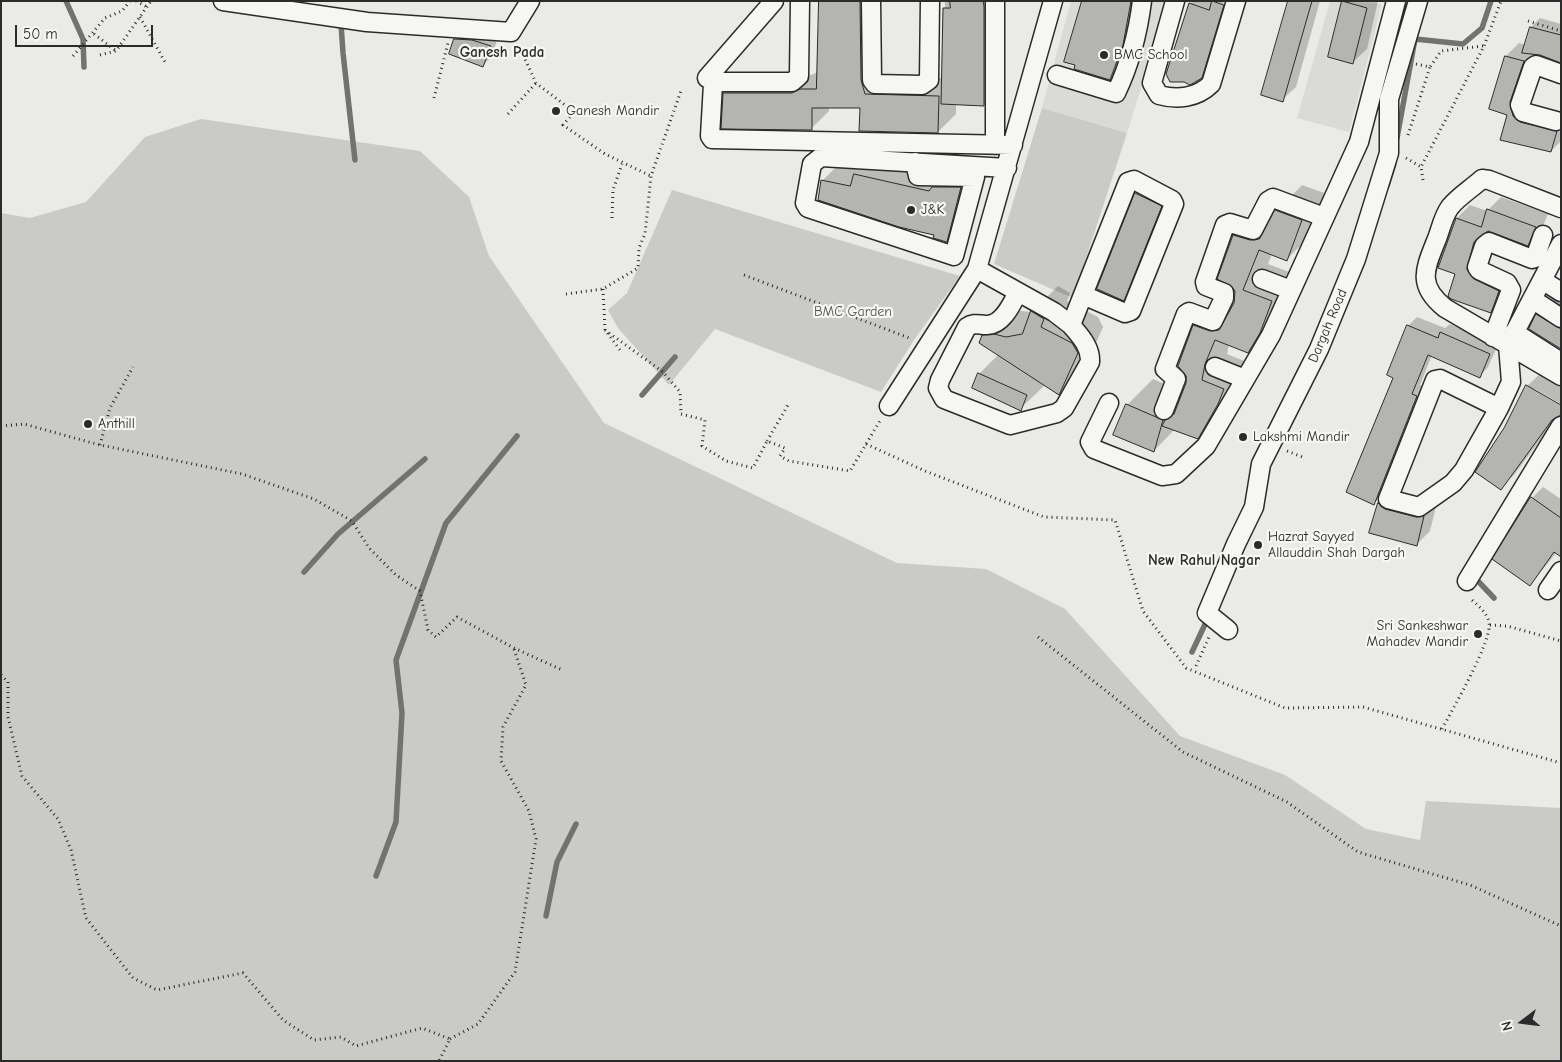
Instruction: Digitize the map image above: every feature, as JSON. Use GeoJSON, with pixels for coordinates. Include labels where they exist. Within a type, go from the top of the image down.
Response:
{"type":"FeatureCollection","features":[{"type":"Feature","properties":{"kind":"street"},"geometry":{"type":"LineString","coordinates":[[222,1],[368,22],[511,32],[530,1]]}},
{"type":"Feature","properties":{"kind":"street"},"geometry":{"type":"LineString","coordinates":[[707,78],[774,1]]}},
{"type":"Feature","properties":{"kind":"street"},"geometry":{"type":"LineString","coordinates":[[800,1],[799,76],[797,80],[792,82],[716,82],[713,84],[710,136],[712,139],[1013,145]]}},
{"type":"Feature","properties":{"kind":"street"},"geometry":{"type":"LineString","coordinates":[[871,1],[872,80],[875,84],[922,85],[929,80],[930,1]]}},
{"type":"Feature","properties":{"kind":"street"},"geometry":{"type":"LineString","coordinates":[[995,1],[995,145]]}},
{"type":"Feature","properties":{"kind":"street"},"geometry":{"type":"LineString","coordinates":[[889,406],[976,269],[1007,168],[1053,1]]}},
{"type":"Feature","properties":{"kind":"street"},"geometry":{"type":"LineString","coordinates":[[1057,75],[1116,93],[1125,74],[1139,28],[1142,1]]}},
{"type":"Feature","properties":{"kind":"street"},"geometry":{"type":"LineString","coordinates":[[1174,1],[1152,83],[1159,95],[1173,99],[1203,93],[1211,84],[1236,1]]}},
{"type":"Feature","properties":{"kind":"street"},"geometry":{"type":"LineString","coordinates":[[1108,403],[1090,442],[1092,447],[1162,476],[1170,476],[1176,474],[1206,446],[1271,335],[1359,142],[1360,110],[1396,1]]}},
{"type":"Feature","properties":{"kind":"street","name":"Dargah Road"},"geometry":{"type":"LineString","coordinates":[[1222,625],[1207,613],[1254,507],[1262,464],[1319,349],[1356,259],[1389,153],[1388,99],[1418,1]]}},
{"type":"Feature","properties":{"kind":"street"},"geometry":{"type":"LineString","coordinates":[[1556,121],[1523,112],[1520,106],[1533,66],[1536,65],[1561,74]]}},
{"type":"Feature","properties":{"kind":"street"},"geometry":{"type":"LineString","coordinates":[[915,162],[918,176],[975,177],[954,256],[808,208],[805,202],[811,168],[814,160],[821,157],[915,162],[1007,168]]}},
{"type":"Feature","properties":{"kind":"street"},"geometry":{"type":"LineString","coordinates":[[811,168],[887,172]]}},
{"type":"Feature","properties":{"kind":"street"},"geometry":{"type":"LineString","coordinates":[[1561,208],[1482,179],[1458,198],[1448,209],[1424,271],[1426,287],[1434,299],[1445,308],[1505,338],[1561,362]]}},
{"type":"Feature","properties":{"kind":"street"},"geometry":{"type":"LineString","coordinates":[[1071,324],[1128,182],[1134,180],[1172,200],[1174,204],[1130,311],[1125,313],[1083,295]]}},
{"type":"Feature","properties":{"kind":"street"},"geometry":{"type":"LineString","coordinates":[[1164,410],[1176,379],[1165,370],[1186,314],[1189,312],[1214,321],[1224,298],[1224,293],[1206,286],[1205,282],[1225,225],[1230,223],[1253,230],[1268,201],[1273,198],[1324,217]]}},
{"type":"Feature","properties":{"kind":"street"},"geometry":{"type":"LineString","coordinates":[[1499,408],[1440,379],[1435,380],[1388,499],[1419,507],[1453,482],[1464,470],[1499,408],[1511,382],[1505,338],[1512,290],[1507,283],[1479,270],[1477,267],[1484,246],[1489,242],[1535,258],[1543,235]]}},
{"type":"Feature","properties":{"kind":"street"},"geometry":{"type":"LineString","coordinates":[[1505,338],[1532,299],[1560,246]]}},
{"type":"Feature","properties":{"kind":"street"},"geometry":{"type":"LineString","coordinates":[[976,269],[1018,292],[1054,312],[1071,324],[1091,354],[1090,362],[1064,408],[1057,413],[1010,425],[944,399],[938,388],[940,380],[968,327],[976,323],[991,324],[1003,316],[1018,292]]}},
{"type":"Feature","properties":{"kind":"street"},"geometry":{"type":"LineString","coordinates":[[1262,279],[1291,290]]}},
{"type":"Feature","properties":{"kind":"street"},"geometry":{"type":"LineString","coordinates":[[1542,280],[1561,292]]}},
{"type":"Feature","properties":{"kind":"street"},"geometry":{"type":"LineString","coordinates":[[1532,299],[1561,318]]}},
{"type":"Feature","properties":{"kind":"street"},"geometry":{"type":"LineString","coordinates":[[1505,338],[1561,376]]}},
{"type":"Feature","properties":{"kind":"street"},"geometry":{"type":"LineString","coordinates":[[1214,367],[1245,380]]}},
{"type":"Feature","properties":{"kind":"street"},"geometry":{"type":"LineString","coordinates":[[1467,581],[1561,426]]}},
{"type":"Feature","properties":{"kind":"street"},"geometry":{"type":"LineString","coordinates":[[1548,590],[1561,571]]}},
{"type":"Feature","properties":{"kind":"path"},"geometry":{"type":"LineString","coordinates":[[73,56],[94,34],[105,18],[122,11],[130,1]]}},
{"type":"Feature","properties":{"kind":"path"},"geometry":{"type":"LineString","coordinates":[[136,1],[147,7]]}},
{"type":"Feature","properties":{"kind":"path"},"geometry":{"type":"LineString","coordinates":[[100,55],[116,51],[151,1]]}},
{"type":"Feature","properties":{"kind":"path"},"geometry":{"type":"LineString","coordinates":[[1423,180],[1421,167],[1484,46],[1501,1]]}},
{"type":"Feature","properties":{"kind":"path"},"geometry":{"type":"LineString","coordinates":[[140,17],[166,64]]}},
{"type":"Feature","properties":{"kind":"path"},"geometry":{"type":"LineString","coordinates":[[1528,21],[1561,31]]}},
{"type":"Feature","properties":{"kind":"path"},"geometry":{"type":"LineString","coordinates":[[434,98],[452,28]]}},
{"type":"Feature","properties":{"kind":"path"},"geometry":{"type":"LineString","coordinates":[[511,32],[525,54],[536,83],[574,112],[563,124],[622,164],[651,176]]}},
{"type":"Feature","properties":{"kind":"path"},"geometry":{"type":"LineString","coordinates":[[94,34],[116,51]]}},
{"type":"Feature","properties":{"kind":"path"},"geometry":{"type":"LineString","coordinates":[[1408,137],[1430,67],[1441,52],[1484,46]]}},
{"type":"Feature","properties":{"kind":"path"},"geometry":{"type":"LineString","coordinates":[[1400,60],[1430,67]]}},
{"type":"Feature","properties":{"kind":"path"},"geometry":{"type":"LineString","coordinates":[[508,114],[536,83]]}},
{"type":"Feature","properties":{"kind":"path"},"geometry":{"type":"LineString","coordinates":[[566,294],[603,289],[638,268],[639,248],[645,234],[651,176],[682,88]]}},
{"type":"Feature","properties":{"kind":"path"},"geometry":{"type":"LineString","coordinates":[[1402,156],[1421,167]]}},
{"type":"Feature","properties":{"kind":"path"},"geometry":{"type":"LineString","coordinates":[[612,218],[613,190],[622,164]]}},
{"type":"Feature","properties":{"kind":"path"},"geometry":{"type":"LineString","coordinates":[[744,275],[930,344]]}},
{"type":"Feature","properties":{"kind":"path"},"geometry":{"type":"LineString","coordinates":[[603,289],[605,330],[620,350]]}},
{"type":"Feature","properties":{"kind":"path"},"geometry":{"type":"LineString","coordinates":[[605,330],[663,372],[680,392],[681,414],[705,420],[702,446],[726,461],[753,468],[788,405]]}},
{"type":"Feature","properties":{"kind":"path"},"geometry":{"type":"LineString","coordinates":[[100,444],[110,408],[133,367]]}},
{"type":"Feature","properties":{"kind":"path"},"geometry":{"type":"LineString","coordinates":[[767,441],[785,448],[780,456],[789,461],[850,471],[889,406]]}},
{"type":"Feature","properties":{"kind":"path"},"geometry":{"type":"LineString","coordinates":[[1,426],[24,424],[100,444],[242,474],[314,498],[352,521],[369,548],[396,575],[420,591],[428,630],[436,637],[457,617],[514,648],[562,670]]}},
{"type":"Feature","properties":{"kind":"path"},"geometry":{"type":"LineString","coordinates":[[1442,729],[1477,664],[1490,624],[1484,611],[1465,594],[1467,581]]}},
{"type":"Feature","properties":{"kind":"path"},"geometry":{"type":"LineString","coordinates":[[1490,624],[1507,626],[1561,641]]}},
{"type":"Feature","properties":{"kind":"path"},"geometry":{"type":"LineString","coordinates":[[1196,666],[1222,625]]}},
{"type":"Feature","properties":{"kind":"path"},"geometry":{"type":"LineString","coordinates":[[1038,637],[1183,752],[1287,802],[1358,852],[1470,885],[1561,926]]}},
{"type":"Feature","properties":{"kind":"path"},"geometry":{"type":"LineString","coordinates":[[439,1061],[450,1039],[478,1024],[515,972],[536,839],[529,811],[501,761],[503,727],[526,685],[514,648]]}},
{"type":"Feature","properties":{"kind":"path"},"geometry":{"type":"LineString","coordinates":[[1,674],[8,682],[8,717],[22,776],[58,819],[71,850],[86,918],[133,978],[157,990],[243,973],[282,1020],[314,1040],[342,1037],[356,1046],[422,1028],[450,1039]]}},
{"type":"Feature","properties":{"kind":"shaded area","name":"BMC School"},"geometry":{"type":"Polygon","coordinates":[[[1071,1],[1168,1],[1127,133],[1042,108],[1071,1]]]}},
{"type":"Feature","properties":{"kind":"shaded area"},"geometry":{"type":"Polygon","coordinates":[[[1330,1],[1382,4],[1349,132],[1297,118],[1330,1]]]}},
{"type":"Feature","properties":{"kind":"green space"},"geometry":{"type":"Polygon","coordinates":[[[1042,108],[1127,133],[1073,298],[994,264],[1042,108]]]}},
{"type":"Feature","properties":{"kind":"green space"},"geometry":{"type":"Polygon","coordinates":[[[201,119],[420,151],[469,197],[489,256],[604,423],[897,563],[986,569],[1065,609],[1180,736],[1285,775],[1366,829],[1420,840],[1426,801],[1561,808],[1561,1061],[1,1061],[1,213],[30,218],[86,202],[145,137],[201,119]]]}},
{"type":"Feature","properties":{"kind":"green space","name":"BMC Garden"},"geometry":{"type":"Polygon","coordinates":[[[672,190],[960,276],[914,340],[881,392],[715,329],[669,385],[618,328],[608,310],[627,293],[672,190]]]}},
{"type":"Feature","properties":{"kind":"building"},"geometry":{"type":"Polygon","coordinates":[[[819,1],[860,1],[861,80],[865,94],[939,96],[938,133],[859,131],[860,108],[812,108],[812,130],[721,129],[723,93],[792,93],[800,89],[816,89],[819,1]]]}},
{"type":"Feature","properties":{"kind":"building"},"geometry":{"type":"Polygon","coordinates":[[[950,1],[983,1],[984,106],[941,104],[943,8],[950,8],[950,1]]]}},
{"type":"Feature","properties":{"kind":"building"},"geometry":{"type":"Polygon","coordinates":[[[1082,1],[1131,1],[1123,45],[1110,80],[1074,69],[1075,65],[1064,62],[1082,1]]]}},
{"type":"Feature","properties":{"kind":"building"},"geometry":{"type":"Polygon","coordinates":[[[1212,1],[1224,5],[1202,78],[1190,85],[1184,82],[1170,82],[1166,74],[1189,3],[1209,10],[1212,1]]]}},
{"type":"Feature","properties":{"kind":"building"},"geometry":{"type":"Polygon","coordinates":[[[1288,1],[1312,1],[1283,102],[1261,95],[1288,1]]]}},
{"type":"Feature","properties":{"kind":"building"},"geometry":{"type":"Polygon","coordinates":[[[1342,1],[1367,8],[1353,64],[1328,57],[1342,1]]]}},
{"type":"Feature","properties":{"kind":"building"},"geometry":{"type":"Polygon","coordinates":[[[1530,27],[1561,35],[1561,63],[1540,55],[1522,53],[1530,27]]]}},
{"type":"Feature","properties":{"kind":"building"},"geometry":{"type":"Polygon","coordinates":[[[454,39],[472,40],[491,46],[483,67],[449,54],[454,39]]]}},
{"type":"Feature","properties":{"kind":"building"},"geometry":{"type":"Polygon","coordinates":[[[1505,56],[1524,61],[1510,102],[1513,116],[1520,122],[1557,131],[1551,152],[1500,140],[1507,115],[1489,109],[1505,56]]]}},
{"type":"Feature","properties":{"kind":"building","name":"J&K"},"geometry":{"type":"Polygon","coordinates":[[[854,174],[929,191],[932,187],[961,187],[947,242],[933,238],[934,235],[899,227],[818,200],[821,180],[850,186],[854,174]]]}},
{"type":"Feature","properties":{"kind":"building"},"geometry":{"type":"Polygon","coordinates":[[[1135,193],[1162,206],[1124,301],[1097,289],[1135,193]]]}},
{"type":"Feature","properties":{"kind":"building"},"geometry":{"type":"Polygon","coordinates":[[[1487,209],[1536,227],[1528,246],[1488,231],[1474,242],[1467,269],[1474,279],[1499,291],[1491,313],[1451,299],[1448,296],[1455,274],[1438,268],[1456,218],[1481,227],[1487,209]]]}},
{"type":"Feature","properties":{"kind":"building"},"geometry":{"type":"Polygon","coordinates":[[[1275,210],[1302,220],[1287,261],[1259,250],[1243,290],[1272,301],[1260,333],[1248,353],[1215,340],[1205,364],[1202,380],[1224,389],[1218,404],[1198,439],[1162,426],[1165,420],[1174,414],[1186,383],[1186,376],[1178,366],[1193,325],[1210,331],[1219,330],[1234,303],[1235,291],[1232,287],[1217,279],[1233,235],[1250,240],[1259,239],[1275,210]]]}},
{"type":"Feature","properties":{"kind":"building"},"geometry":{"type":"Polygon","coordinates":[[[1031,311],[1044,319],[1041,327],[1072,343],[1078,353],[1059,395],[979,343],[982,335],[994,334],[1006,337],[1022,334],[1031,311]]]}},
{"type":"Feature","properties":{"kind":"building"},"geometry":{"type":"Polygon","coordinates":[[[1536,314],[1561,329],[1561,349],[1529,329],[1536,314]]]}},
{"type":"Feature","properties":{"kind":"building"},"geometry":{"type":"Polygon","coordinates":[[[1407,325],[1438,338],[1440,332],[1490,354],[1480,378],[1428,355],[1412,394],[1417,396],[1374,505],[1346,492],[1393,378],[1387,375],[1407,325]]]}},
{"type":"Feature","properties":{"kind":"building"},"geometry":{"type":"Polygon","coordinates":[[[978,373],[1027,395],[1021,411],[972,388],[978,373]]]}},
{"type":"Feature","properties":{"kind":"building"},"geometry":{"type":"Polygon","coordinates":[[[1526,385],[1561,405],[1561,415],[1552,420],[1501,490],[1475,472],[1504,428],[1526,385]]]}},
{"type":"Feature","properties":{"kind":"building"},"geometry":{"type":"Polygon","coordinates":[[[1126,404],[1163,420],[1154,452],[1113,435],[1126,404]]]}},
{"type":"Feature","properties":{"kind":"building"},"geometry":{"type":"Polygon","coordinates":[[[1531,497],[1561,518],[1561,557],[1554,552],[1530,586],[1492,559],[1531,497]]]}},
{"type":"Feature","properties":{"kind":"building"},"geometry":{"type":"Polygon","coordinates":[[[1378,503],[1385,509],[1416,517],[1424,516],[1417,546],[1369,533],[1378,503]]]}},
{"type":"Feature","properties":{"kind":"waterway"},"geometry":{"type":"LineString","coordinates":[[66,1],[83,39],[84,67]]}},
{"type":"Feature","properties":{"kind":"waterway"},"geometry":{"type":"LineString","coordinates":[[1397,138],[1415,39],[1463,44],[1482,28],[1491,1]]}},
{"type":"Feature","properties":{"kind":"waterway"},"geometry":{"type":"LineString","coordinates":[[341,24],[355,160]]}},
{"type":"Feature","properties":{"kind":"waterway"},"geometry":{"type":"LineString","coordinates":[[1387,186],[1394,164]]}},
{"type":"Feature","properties":{"kind":"waterway"},"geometry":{"type":"LineString","coordinates":[[642,395],[675,357]]}},
{"type":"Feature","properties":{"kind":"waterway"},"geometry":{"type":"LineString","coordinates":[[376,876],[396,822],[402,713],[396,660],[446,523],[517,436]]}},
{"type":"Feature","properties":{"kind":"waterway"},"geometry":{"type":"LineString","coordinates":[[304,572],[338,534],[425,459]]}},
{"type":"Feature","properties":{"kind":"waterway"},"geometry":{"type":"LineString","coordinates":[[1479,574],[1477,580],[1494,598]]}},
{"type":"Feature","properties":{"kind":"waterway"},"geometry":{"type":"LineString","coordinates":[[1192,652],[1208,618]]}},
{"type":"Feature","properties":{"kind":"waterway"},"geometry":{"type":"LineString","coordinates":[[546,916],[557,862],[576,824]]}},
{"type":"Feature","properties":{"kind":"place","name":"BMC School"},"geometry":{"type":"Point","coordinates":[1104,55]}},
{"type":"Feature","properties":{"kind":"place","name":"Ganesh Mandir"},"geometry":{"type":"Point","coordinates":[556,111]}},
{"type":"Feature","properties":{"kind":"place","name":"J&K"},"geometry":{"type":"Point","coordinates":[911,210]}},
{"type":"Feature","properties":{"kind":"place","name":"Anthill"},"geometry":{"type":"Point","coordinates":[88,424]}},
{"type":"Feature","properties":{"kind":"place","name":"Lakshmi Mandir"},"geometry":{"type":"Point","coordinates":[1243,437]}},
{"type":"Feature","properties":{"kind":"place","name":"Hazrat Sayyed Allauddin Shah Dargah"},"geometry":{"type":"Point","coordinates":[1258,545]}},
{"type":"Feature","properties":{"kind":"place","name":"Sri Sankeshwar Mahadev Mandir"},"geometry":{"type":"Point","coordinates":[1478,634]}},
{"type":"Feature","properties":{"kind":"district","name":"Ganesh Pada"},"geometry":{"type":"Point","coordinates":[502,53]}},
{"type":"Feature","properties":{"kind":"district","name":"New Rahul Nagar"},"geometry":{"type":"Point","coordinates":[1204,561]}}]}
